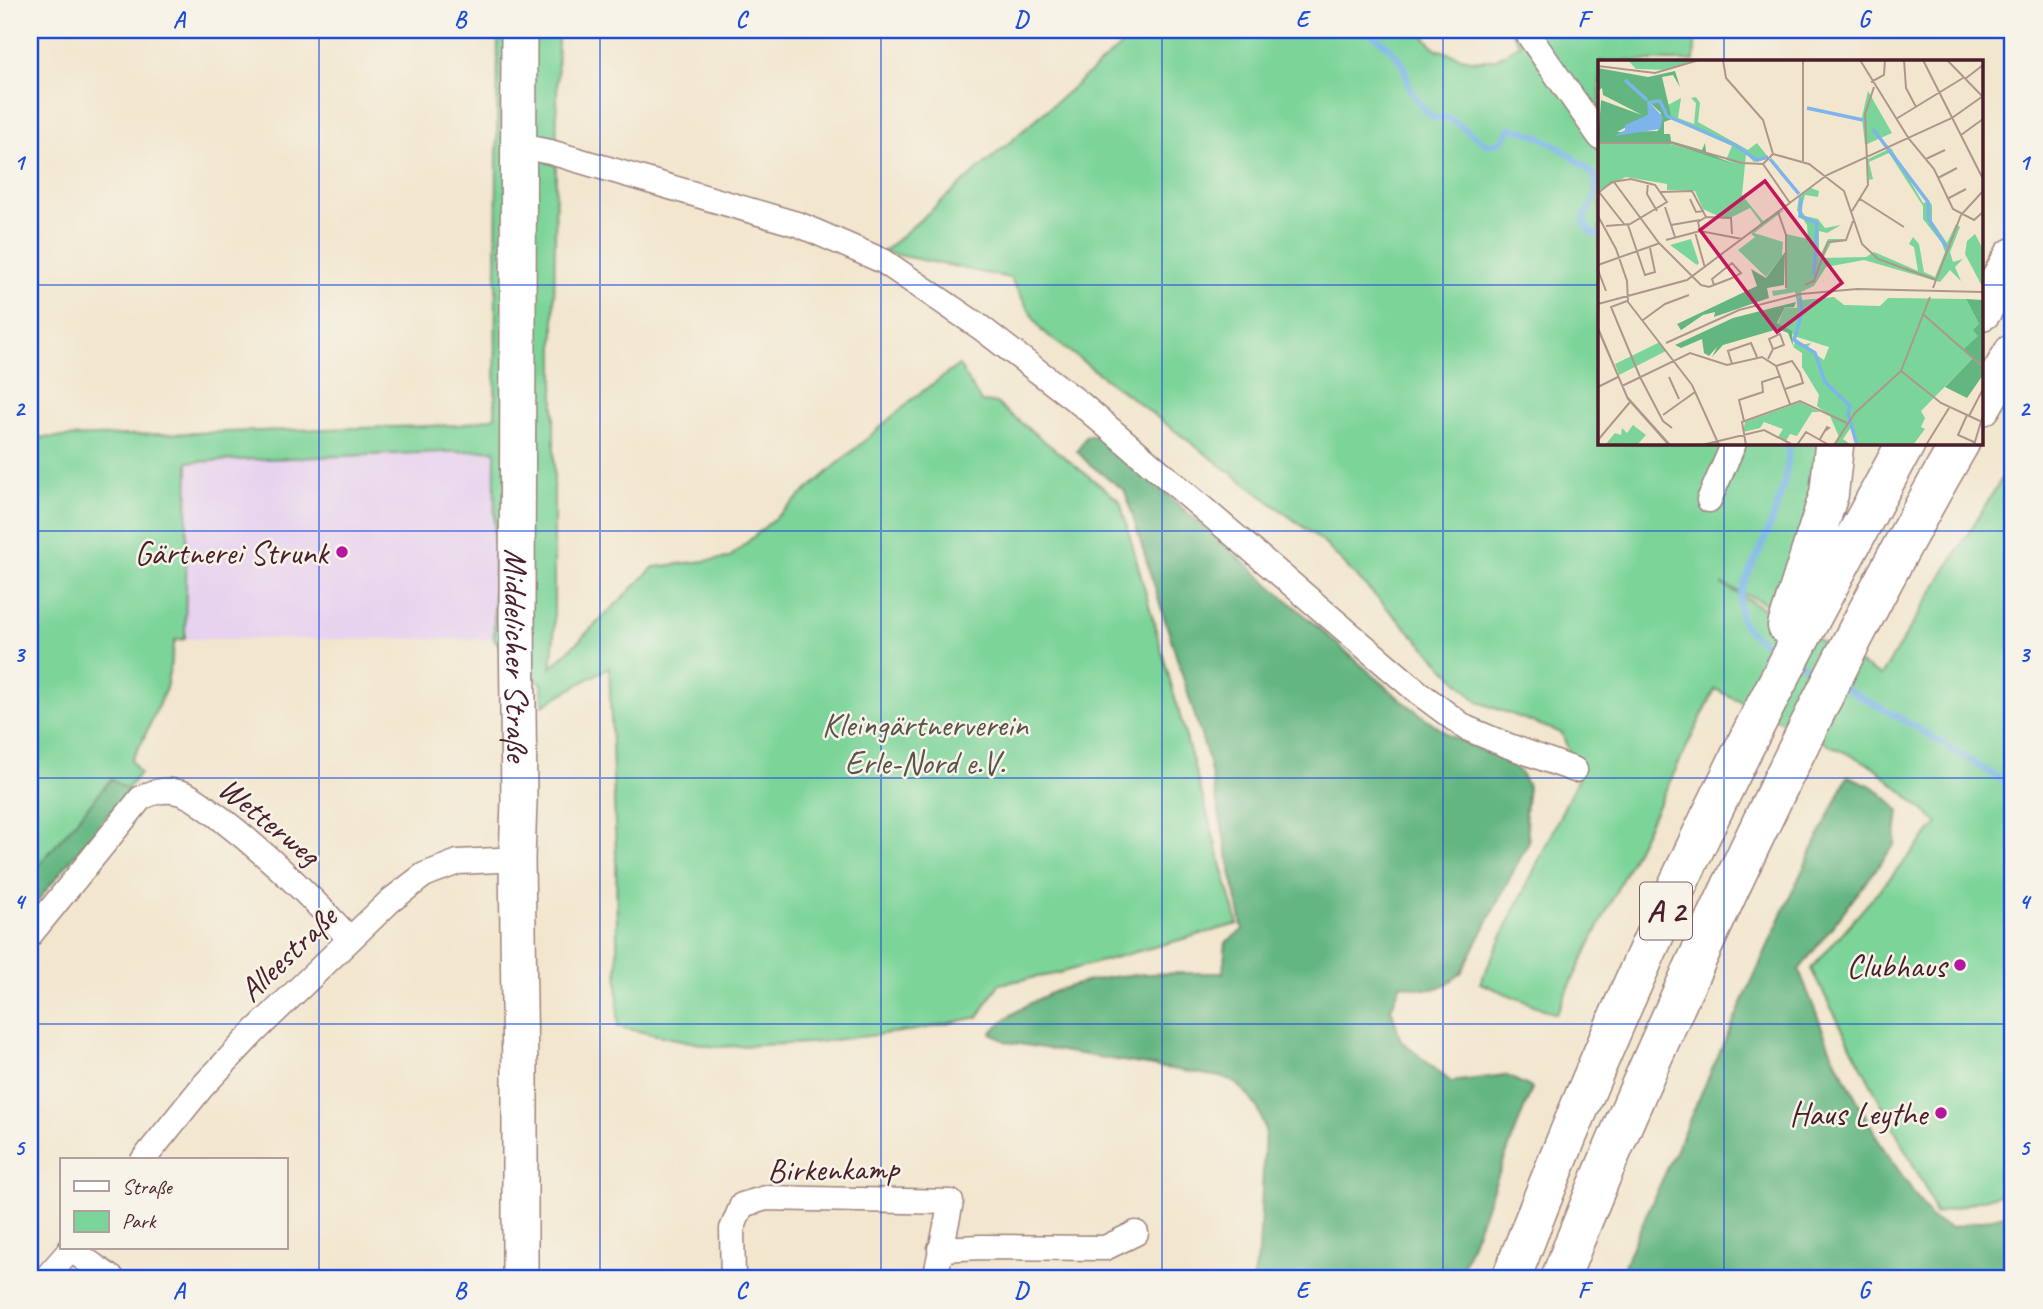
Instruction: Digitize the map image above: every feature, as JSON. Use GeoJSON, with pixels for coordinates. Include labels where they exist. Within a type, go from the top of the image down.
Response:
{"type":"FeatureCollection","features":[{"type":"Feature","properties":{"kind":"highway"},"geometry":{"type":"LineString","coordinates":[[1983,309],[2013,257]]}},
{"type":"Feature","properties":{"kind":"highway"},"geometry":{"type":"LineString","coordinates":[[1983,404],[2013,353]]}},
{"type":"Feature","properties":{"kind":"highway"},"geometry":{"type":"LineString","coordinates":[[1796,628],[1905,444]]}},
{"type":"Feature","properties":{"kind":"highway","name":"A 2"},"geometry":{"type":"LineString","coordinates":[[1560,1279],[1686,984],[1794,755],[1959,444]]}},
{"type":"Feature","properties":{"kind":"highway"},"geometry":{"type":"LineString","coordinates":[[1796,628],[1829,494],[1834,446]]}},
{"type":"Feature","properties":{"kind":"highway","name":"A 2"},"geometry":{"type":"LineString","coordinates":[[1511,1279],[1646,952],[1752,732],[1796,628]]}},
{"type":"Feature","properties":{"kind":"street","name":"Middelicher Straße"},"geometry":{"type":"LineString","coordinates":[[519,30],[517,859],[520,1279]]}},
{"type":"Feature","properties":{"kind":"street"},"geometry":{"type":"LineString","coordinates":[[1525,30],[1598,134]]}},
{"type":"Feature","properties":{"kind":"street"},"geometry":{"type":"LineString","coordinates":[[519,146],[550,152],[800,225],[883,261],[980,327],[1082,405],[1419,693],[1466,728],[1575,770]]}},
{"type":"Feature","properties":{"kind":"street"},"geometry":{"type":"LineString","coordinates":[[1709,500],[1734,444]]}},
{"type":"Feature","properties":{"kind":"street","name":"Wetterweg"},"geometry":{"type":"LineString","coordinates":[[30,935],[141,798],[156,790],[179,792],[197,801],[259,848],[306,891],[350,939]]}},
{"type":"Feature","properties":{"kind":"street","name":"Alleestraße"},"geometry":{"type":"LineString","coordinates":[[145,1158],[220,1068],[255,1031],[390,901],[424,875],[458,862],[517,859]]}},
{"type":"Feature","properties":{"kind":"street","name":"Birkenkamp"},"geometry":{"type":"LineString","coordinates":[[733,1279],[732,1229],[742,1205],[766,1198],[951,1202],[935,1279]]}},
{"type":"Feature","properties":{"kind":"street"},"geometry":{"type":"LineString","coordinates":[[940,1250],[981,1247],[1105,1248],[1136,1233]]}},
{"type":"Feature","properties":{"kind":"street"},"geometry":{"type":"LineString","coordinates":[[45,1279],[69,1250]]}},
{"type":"Feature","properties":{"kind":"street"},"geometry":{"type":"LineString","coordinates":[[74,1250],[113,1279]]}},
{"type":"Feature","properties":{"kind":"shaded area"},"geometry":{"type":"Polygon","coordinates":[[[495,450],[494,639],[185,639],[188,462],[495,450]]]}},
{"type":"Feature","properties":{"kind":"green space","name":"Kleingärtnerverein Erle-Nord e.V."},"geometry":{"type":"Polygon","coordinates":[[[498,30],[558,30],[554,310],[554,637],[551,668],[654,567],[729,558],[916,396],[959,365],[981,402],[996,403],[1120,501],[1238,924],[1055,974],[999,984],[978,1017],[916,1030],[809,1043],[715,1047],[618,1027],[616,853],[609,667],[543,705],[542,683],[524,674],[494,639],[495,450],[188,462],[185,639],[175,640],[166,688],[131,760],[140,773],[30,910],[30,438],[460,425],[495,417],[498,30]]]}},
{"type":"Feature","properties":{"kind":"green space"},"geometry":{"type":"Polygon","coordinates":[[[1139,30],[1418,30],[1436,49],[1473,61],[1496,59],[1520,44],[1510,30],[1696,30],[1694,60],[1598,60],[1598,444],[1823,444],[1797,559],[1772,606],[1721,584],[1881,676],[2013,460],[2013,1190],[1935,1214],[1926,1189],[1811,969],[1938,823],[1873,766],[1715,689],[1556,1014],[1480,983],[1578,778],[1562,733],[1478,702],[1322,541],[1041,330],[1010,278],[883,252],[1139,30]]]}},
{"type":"Feature","properties":{"kind":"green space"},"geometry":{"type":"Polygon","coordinates":[[[1086,436],[1098,436],[1140,471],[1400,699],[1450,736],[1498,757],[1519,771],[1528,786],[1525,812],[1529,841],[1461,973],[1439,988],[1401,984],[1391,1008],[1401,1041],[1451,1082],[1505,1075],[1532,1088],[1458,1279],[1253,1279],[1259,1253],[1265,1130],[1258,1109],[1238,1085],[1226,1078],[1007,1042],[991,1033],[1004,1020],[1029,1004],[1076,984],[1124,975],[1223,973],[1226,942],[1243,930],[1208,758],[1125,491],[1088,463],[1077,451],[1086,436]]]}},
{"type":"Feature","properties":{"kind":"green space"},"geometry":{"type":"Polygon","coordinates":[[[1848,776],[1874,787],[1899,810],[1895,844],[1799,970],[1832,1053],[1880,1143],[1931,1218],[1950,1228],[2013,1213],[2013,1268],[2005,1279],[1619,1279],[1794,888],[1848,776]]]}},
{"type":"Feature","properties":{"kind":"green space"},"geometry":{"type":"Polygon","coordinates":[[[111,779],[128,790],[30,910],[30,876],[111,779]]]}},
{"type":"Feature","properties":{"kind":"waterway"},"geometry":{"type":"LineString","coordinates":[[1366,30],[1388,46],[1403,64],[1410,89],[1433,118],[1449,118],[1488,145],[1502,141],[1510,128],[1522,131],[1557,146],[1587,169],[1596,177],[1595,199],[1583,219],[1590,232],[1598,235]]}},
{"type":"Feature","properties":{"kind":"waterway"},"geometry":{"type":"LineString","coordinates":[[1778,651],[1745,626],[1739,606],[1746,580],[1780,497],[1787,470],[1789,444]]}},
{"type":"Feature","properties":{"kind":"waterway"},"geometry":{"type":"LineString","coordinates":[[1800,663],[1821,675]]}},
{"type":"Feature","properties":{"kind":"waterway"},"geometry":{"type":"LineString","coordinates":[[1843,687],[1916,727],[2013,787]]}},
{"type":"Feature","properties":{"kind":"place","name":"Gärtnerei Strunk"},"geometry":{"type":"Point","coordinates":[342,552]}},
{"type":"Feature","properties":{"kind":"place","name":"Clubhaus"},"geometry":{"type":"Point","coordinates":[1960,965]}},
{"type":"Feature","properties":{"kind":"place","name":"Haus Leythe"},"geometry":{"type":"Point","coordinates":[1941,1113]}}]}
